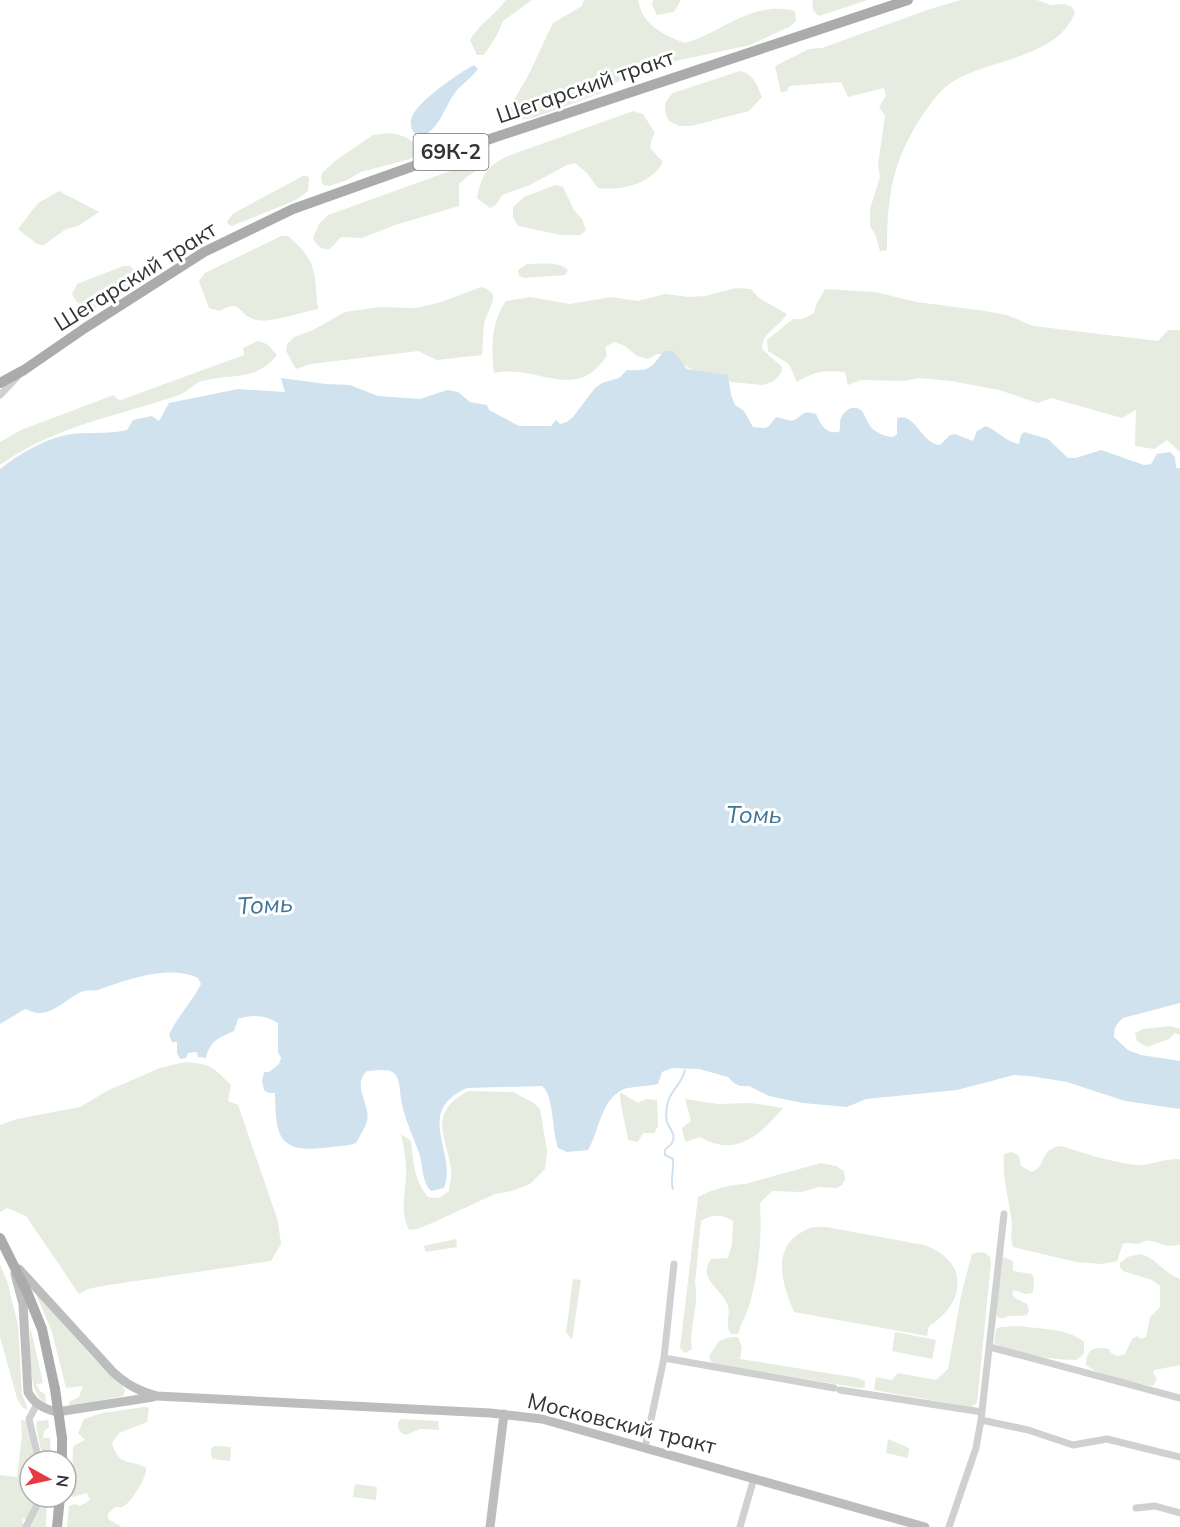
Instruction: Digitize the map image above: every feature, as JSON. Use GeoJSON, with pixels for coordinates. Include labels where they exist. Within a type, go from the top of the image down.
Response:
{"type":"FeatureCollection","features":[{"type":"Feature","properties":{"kind":"main road","name":"Шегарский тракт"},"geometry":{"type":"LineString","coordinates":[[0,383],[24,370],[85,327],[196,257],[293,209],[514,130],[908,0]]}},
{"type":"Feature","properties":{"kind":"main road"},"geometry":{"type":"LineString","coordinates":[[2,1243],[42,1329],[56,1389],[62,1449]]}},
{"type":"Feature","properties":{"kind":"main road"},"geometry":{"type":"LineString","coordinates":[[11,1260],[113,1372],[136,1390],[157,1396]]}},
{"type":"Feature","properties":{"kind":"main road"},"geometry":{"type":"LineString","coordinates":[[11,1260],[23,1304],[27,1392],[32,1401],[57,1412],[157,1396]]}},
{"type":"Feature","properties":{"kind":"main road","name":"Московский тракт"},"geometry":{"type":"LineString","coordinates":[[157,1396],[504,1414],[558,1423],[925,1527]]}},
{"type":"Feature","properties":{"kind":"main road"},"geometry":{"type":"LineString","coordinates":[[490,1527],[504,1414]]}},
{"type":"Feature","properties":{"kind":"main road"},"geometry":{"type":"LineString","coordinates":[[57,1527],[59,1509]]}},
{"type":"Feature","properties":{"kind":"street"},"geometry":{"type":"LineString","coordinates":[[0,394],[24,370]]}},
{"type":"Feature","properties":{"kind":"street"},"geometry":{"type":"LineString","coordinates":[[949,1527],[976,1448],[990,1347],[1004,1214]]}},
{"type":"Feature","properties":{"kind":"street"},"geometry":{"type":"LineString","coordinates":[[645,1448],[664,1358],[674,1264]]}},
{"type":"Feature","properties":{"kind":"street"},"geometry":{"type":"LineString","coordinates":[[990,1347],[1180,1398]]}},
{"type":"Feature","properties":{"kind":"street"},"geometry":{"type":"LineString","coordinates":[[664,1358],[981,1416],[1073,1445],[1107,1439],[1180,1457]]}},
{"type":"Feature","properties":{"kind":"street"},"geometry":{"type":"LineString","coordinates":[[36,1449],[29,1419],[37,1404]]}},
{"type":"Feature","properties":{"kind":"street"},"geometry":{"type":"LineString","coordinates":[[740,1527],[754,1478]]}},
{"type":"Feature","properties":{"kind":"street"},"geometry":{"type":"LineString","coordinates":[[1136,1508],[1155,1506],[1180,1514]]}},
{"type":"Feature","properties":{"kind":"street"},"geometry":{"type":"LineString","coordinates":[[26,1527],[34,1509]]}},
{"type":"Feature","properties":{"kind":"shaded area"},"geometry":{"type":"Polygon","coordinates":[[[506,0],[532,0],[503,21],[484,55],[477,55],[470,40],[506,0]]]}},
{"type":"Feature","properties":{"kind":"shaded area"},"geometry":{"type":"Polygon","coordinates":[[[584,0],[638,0],[644,16],[655,28],[685,43],[739,18],[765,10],[795,11],[796,21],[789,27],[750,45],[653,66],[615,83],[601,93],[533,118],[518,120],[510,117],[512,103],[527,78],[553,23],[582,6],[584,0]]]}},
{"type":"Feature","properties":{"kind":"shaded area"},"geometry":{"type":"Polygon","coordinates":[[[653,0],[681,0],[674,12],[657,15],[652,5],[653,0]]]}},
{"type":"Feature","properties":{"kind":"shaded area"},"geometry":{"type":"Polygon","coordinates":[[[813,0],[868,0],[819,16],[813,9],[813,0]]]}},
{"type":"Feature","properties":{"kind":"shaded area"},"geometry":{"type":"Polygon","coordinates":[[[961,0],[1037,0],[1051,5],[1065,4],[1072,7],[1075,12],[1067,27],[1054,39],[1039,48],[967,74],[943,89],[922,116],[904,148],[890,196],[887,250],[880,251],[870,226],[870,209],[880,177],[878,165],[885,116],[879,107],[886,96],[884,88],[848,97],[841,82],[789,86],[787,91],[781,93],[775,66],[809,49],[822,48],[961,0]]]}},
{"type":"Feature","properties":{"kind":"shaded area"},"geometry":{"type":"Polygon","coordinates":[[[740,71],[752,77],[762,97],[749,111],[691,126],[679,126],[669,121],[665,106],[673,93],[740,71]]]}},
{"type":"Feature","properties":{"kind":"shaded area"},"geometry":{"type":"Polygon","coordinates":[[[633,111],[643,114],[655,133],[650,148],[663,162],[658,170],[643,181],[626,187],[598,188],[587,173],[575,163],[530,185],[502,195],[496,205],[490,208],[477,198],[486,172],[501,159],[633,111]]]}},
{"type":"Feature","properties":{"kind":"shaded area"},"geometry":{"type":"Polygon","coordinates":[[[389,133],[407,138],[418,152],[410,159],[361,172],[330,186],[323,185],[322,173],[335,161],[373,135],[389,133]]]}},
{"type":"Feature","properties":{"kind":"shaded area"},"geometry":{"type":"Polygon","coordinates":[[[467,165],[474,166],[476,171],[459,184],[459,206],[395,225],[362,238],[341,237],[330,249],[320,247],[313,238],[319,224],[328,215],[467,165]]]}},
{"type":"Feature","properties":{"kind":"shaded area"},"geometry":{"type":"Polygon","coordinates":[[[303,176],[309,178],[308,191],[296,200],[232,226],[228,224],[227,221],[234,213],[303,176]]]}},
{"type":"Feature","properties":{"kind":"shaded area"},"geometry":{"type":"Polygon","coordinates":[[[555,185],[563,187],[574,210],[582,219],[586,230],[580,235],[561,235],[518,226],[513,217],[513,207],[524,197],[555,185]]]}},
{"type":"Feature","properties":{"kind":"shaded area"},"geometry":{"type":"Polygon","coordinates":[[[59,191],[99,212],[78,226],[66,229],[44,245],[37,244],[18,229],[38,203],[59,191]]]}},
{"type":"Feature","properties":{"kind":"shaded area"},"geometry":{"type":"Polygon","coordinates":[[[281,236],[288,236],[310,261],[315,277],[318,309],[263,321],[251,318],[233,306],[220,311],[209,308],[199,281],[205,273],[281,236]]]}},
{"type":"Feature","properties":{"kind":"shaded area"},"geometry":{"type":"Polygon","coordinates":[[[527,264],[554,264],[568,270],[565,275],[524,278],[519,276],[518,270],[527,264]]]}},
{"type":"Feature","properties":{"kind":"shaded area"},"geometry":{"type":"Polygon","coordinates":[[[123,266],[130,266],[138,273],[134,284],[93,309],[78,303],[72,294],[77,284],[123,266]]]}},
{"type":"Feature","properties":{"kind":"shaded area"},"geometry":{"type":"Polygon","coordinates":[[[481,287],[493,294],[484,323],[482,355],[437,360],[418,351],[311,364],[296,369],[286,351],[287,344],[294,337],[313,330],[345,312],[380,307],[415,308],[438,303],[481,287]]]}},
{"type":"Feature","properties":{"kind":"shaded area"},"geometry":{"type":"Polygon","coordinates":[[[736,288],[751,289],[759,298],[787,314],[768,334],[763,343],[762,349],[782,367],[781,373],[774,381],[763,385],[731,382],[720,375],[711,376],[691,369],[666,354],[657,354],[648,359],[637,356],[625,346],[614,342],[605,347],[607,355],[595,369],[583,377],[570,380],[526,373],[494,373],[493,336],[497,318],[506,301],[530,297],[570,304],[611,297],[638,301],[665,294],[705,296],[736,288]]]}},
{"type":"Feature","properties":{"kind":"shaded area"},"geometry":{"type":"Polygon","coordinates":[[[825,289],[875,292],[917,302],[1007,315],[1033,326],[1158,341],[1168,330],[1180,330],[1180,452],[1167,440],[1154,449],[1135,446],[1136,410],[1122,418],[1051,398],[1038,403],[999,390],[919,378],[904,381],[861,380],[848,385],[845,372],[831,371],[815,373],[797,382],[789,364],[768,351],[767,340],[793,319],[802,319],[814,313],[825,289]]]}},
{"type":"Feature","properties":{"kind":"shaded area"},"geometry":{"type":"Polygon","coordinates":[[[258,341],[267,344],[277,355],[269,364],[252,373],[202,381],[179,395],[65,431],[21,451],[0,465],[0,442],[21,430],[114,395],[121,400],[244,355],[243,348],[258,341]]]}},
{"type":"Feature","properties":{"kind":"shaded area"},"geometry":{"type":"Polygon","coordinates":[[[1171,1026],[1180,1029],[1180,1035],[1175,1033],[1169,1039],[1147,1047],[1137,1041],[1135,1033],[1143,1029],[1171,1026]]]}},
{"type":"Feature","properties":{"kind":"shaded area"},"geometry":{"type":"Polygon","coordinates":[[[185,1062],[211,1067],[231,1085],[228,1101],[238,1105],[278,1221],[281,1244],[271,1261],[102,1286],[79,1294],[26,1216],[7,1208],[0,1212],[0,1125],[17,1119],[80,1107],[107,1091],[160,1068],[185,1062]]]}},
{"type":"Feature","properties":{"kind":"shaded area"},"geometry":{"type":"Polygon","coordinates":[[[468,1091],[513,1092],[534,1103],[540,1109],[547,1151],[545,1169],[530,1184],[495,1194],[432,1223],[409,1230],[404,1210],[406,1166],[401,1134],[411,1141],[415,1170],[423,1191],[428,1197],[439,1198],[449,1191],[451,1174],[443,1134],[443,1116],[456,1099],[468,1091]]]}},
{"type":"Feature","properties":{"kind":"shaded area"},"geometry":{"type":"Polygon","coordinates":[[[620,1092],[638,1103],[646,1099],[657,1100],[658,1126],[654,1133],[643,1133],[638,1142],[628,1140],[620,1092]]]}},
{"type":"Feature","properties":{"kind":"shaded area"},"geometry":{"type":"Polygon","coordinates":[[[685,1099],[718,1104],[750,1103],[783,1108],[756,1135],[736,1144],[713,1143],[700,1137],[685,1142],[682,1128],[691,1121],[685,1099]]]}},
{"type":"Feature","properties":{"kind":"shaded area"},"geometry":{"type":"Polygon","coordinates":[[[1062,1146],[1126,1164],[1143,1165],[1180,1159],[1180,1245],[1167,1246],[1150,1241],[1138,1244],[1125,1243],[1117,1261],[1102,1264],[1076,1262],[1013,1247],[1004,1154],[1012,1152],[1019,1156],[1021,1166],[1032,1172],[1040,1166],[1050,1150],[1062,1146]]]}},
{"type":"Feature","properties":{"kind":"shaded area"},"geometry":{"type":"Polygon","coordinates":[[[821,1163],[836,1166],[844,1171],[845,1179],[842,1185],[836,1188],[819,1187],[802,1192],[772,1191],[760,1203],[761,1228],[756,1278],[749,1307],[738,1334],[731,1334],[726,1300],[712,1284],[707,1273],[707,1266],[711,1259],[728,1258],[732,1244],[733,1221],[717,1216],[701,1221],[695,1283],[696,1300],[691,1333],[692,1349],[685,1353],[680,1348],[698,1197],[721,1188],[745,1184],[821,1163]]]}},
{"type":"Feature","properties":{"kind":"shaded area"},"geometry":{"type":"Polygon","coordinates":[[[813,1227],[826,1227],[924,1245],[939,1252],[949,1261],[958,1282],[951,1306],[942,1317],[929,1326],[927,1336],[794,1312],[783,1275],[784,1252],[799,1234],[813,1227]]]}},
{"type":"Feature","properties":{"kind":"shaded area"},"geometry":{"type":"Polygon","coordinates":[[[456,1239],[457,1247],[426,1252],[424,1246],[456,1239]]]}},
{"type":"Feature","properties":{"kind":"shaded area"},"geometry":{"type":"Polygon","coordinates":[[[978,1252],[990,1257],[991,1263],[977,1403],[971,1407],[874,1390],[876,1377],[892,1380],[898,1373],[936,1380],[948,1369],[962,1291],[972,1254],[978,1252]]]}},
{"type":"Feature","properties":{"kind":"shaded area"},"geometry":{"type":"Polygon","coordinates":[[[1141,1254],[1180,1279],[1180,1365],[1154,1370],[1157,1379],[1153,1386],[1109,1376],[1086,1365],[1087,1355],[1092,1350],[1109,1349],[1111,1353],[1118,1356],[1125,1354],[1132,1339],[1137,1336],[1141,1339],[1146,1337],[1150,1317],[1160,1307],[1160,1286],[1152,1280],[1123,1271],[1120,1267],[1120,1263],[1127,1257],[1141,1254]]]}},
{"type":"Feature","properties":{"kind":"shaded area"},"geometry":{"type":"Polygon","coordinates":[[[1004,1257],[1013,1261],[1013,1271],[1032,1274],[1034,1279],[1033,1293],[1025,1294],[1014,1290],[1012,1294],[1027,1304],[1029,1310],[1027,1315],[998,1318],[996,1314],[1001,1260],[1004,1257]]]}},
{"type":"Feature","properties":{"kind":"shaded area"},"geometry":{"type":"Polygon","coordinates":[[[0,1265],[7,1281],[18,1325],[22,1394],[28,1410],[22,1407],[17,1398],[0,1337],[0,1265]]]}},
{"type":"Feature","properties":{"kind":"shaded area"},"geometry":{"type":"Polygon","coordinates":[[[573,1279],[581,1280],[572,1340],[566,1332],[573,1279]]]}},
{"type":"Feature","properties":{"kind":"shaded area"},"geometry":{"type":"Polygon","coordinates":[[[36,1294],[96,1361],[123,1386],[125,1391],[123,1396],[69,1406],[69,1402],[79,1397],[83,1386],[66,1388],[52,1332],[36,1294]]]}},
{"type":"Feature","properties":{"kind":"shaded area"},"geometry":{"type":"Polygon","coordinates":[[[30,1326],[43,1383],[36,1384],[45,1394],[46,1403],[35,1390],[32,1380],[30,1326]]]}},
{"type":"Feature","properties":{"kind":"shaded area"},"geometry":{"type":"Polygon","coordinates":[[[1019,1326],[1070,1334],[1084,1342],[1084,1353],[1077,1360],[1057,1359],[1034,1356],[994,1343],[996,1329],[1019,1326]]]}},
{"type":"Feature","properties":{"kind":"shaded area"},"geometry":{"type":"Polygon","coordinates":[[[895,1332],[936,1340],[932,1359],[892,1351],[895,1332]]]}},
{"type":"Feature","properties":{"kind":"shaded area"},"geometry":{"type":"Polygon","coordinates":[[[738,1337],[742,1348],[740,1359],[858,1378],[865,1381],[865,1387],[712,1364],[709,1356],[719,1341],[738,1337]]]}},
{"type":"Feature","properties":{"kind":"shaded area"},"geometry":{"type":"Polygon","coordinates":[[[149,1408],[147,1422],[119,1433],[112,1443],[121,1459],[146,1468],[146,1472],[142,1483],[131,1499],[123,1507],[115,1507],[108,1514],[108,1519],[122,1527],[67,1527],[69,1509],[78,1509],[78,1505],[90,1500],[87,1493],[78,1495],[78,1449],[73,1449],[73,1446],[85,1440],[78,1433],[84,1419],[102,1413],[149,1408]]]}},
{"type":"Feature","properties":{"kind":"shaded area"},"geometry":{"type":"Polygon","coordinates":[[[401,1419],[438,1421],[439,1430],[420,1429],[406,1435],[399,1429],[398,1422],[401,1419]]]}},
{"type":"Feature","properties":{"kind":"shaded area"},"geometry":{"type":"Polygon","coordinates":[[[21,1420],[28,1422],[34,1449],[20,1449],[21,1420]]]}},
{"type":"Feature","properties":{"kind":"shaded area"},"geometry":{"type":"Polygon","coordinates":[[[48,1420],[49,1427],[44,1431],[43,1438],[50,1438],[50,1449],[41,1449],[37,1421],[48,1420]]]}},
{"type":"Feature","properties":{"kind":"shaded area"},"geometry":{"type":"Polygon","coordinates":[[[888,1439],[909,1448],[908,1458],[886,1453],[888,1439]]]}},
{"type":"Feature","properties":{"kind":"shaded area"},"geometry":{"type":"Polygon","coordinates":[[[214,1446],[231,1447],[230,1461],[213,1459],[211,1449],[214,1446]]]}},
{"type":"Feature","properties":{"kind":"shaded area"},"geometry":{"type":"Polygon","coordinates":[[[18,1469],[18,1509],[47,1509],[46,1527],[29,1527],[31,1520],[22,1519],[24,1527],[0,1527],[0,1475],[17,1477],[18,1469]]]}},
{"type":"Feature","properties":{"kind":"shaded area"},"geometry":{"type":"Polygon","coordinates":[[[355,1484],[377,1487],[376,1500],[353,1497],[355,1484]]]}},
{"type":"Feature","properties":{"kind":"water"},"geometry":{"type":"Polygon","coordinates":[[[474,65],[478,69],[454,94],[433,128],[425,135],[415,134],[411,120],[420,105],[448,81],[474,65]]]}},
{"type":"Feature","properties":{"kind":"water","name":"Томь"},"geometry":{"type":"Polygon","coordinates":[[[664,351],[673,351],[687,369],[728,375],[735,405],[744,411],[753,427],[765,428],[776,417],[792,421],[807,412],[816,414],[822,425],[830,432],[839,432],[843,414],[848,409],[856,408],[860,409],[871,427],[881,434],[893,437],[897,434],[897,418],[904,417],[914,424],[928,440],[940,445],[950,435],[955,434],[973,441],[977,431],[986,426],[1019,444],[1024,432],[1048,439],[1068,458],[1076,458],[1101,450],[1144,465],[1151,464],[1157,454],[1170,452],[1175,457],[1176,468],[1180,468],[1180,1003],[1123,1018],[1116,1026],[1114,1037],[1128,1050],[1141,1055],[1180,1061],[1180,1109],[1125,1101],[1067,1082],[1014,1075],[957,1090],[866,1099],[847,1107],[803,1103],[769,1096],[749,1086],[740,1086],[728,1077],[699,1069],[672,1068],[662,1072],[658,1084],[627,1088],[616,1094],[605,1108],[588,1150],[567,1152],[558,1148],[549,1097],[542,1086],[467,1088],[451,1098],[443,1109],[440,1134],[447,1175],[444,1188],[431,1191],[424,1179],[420,1156],[404,1114],[399,1082],[391,1071],[367,1071],[363,1077],[361,1089],[367,1121],[356,1143],[307,1149],[287,1143],[282,1137],[276,1119],[275,1093],[264,1090],[262,1081],[264,1072],[269,1072],[279,1064],[281,1058],[278,1052],[278,1023],[259,1016],[238,1019],[234,1031],[213,1043],[206,1058],[198,1057],[197,1052],[188,1053],[186,1058],[180,1059],[177,1053],[177,1042],[172,1042],[169,1035],[201,984],[198,978],[174,973],[148,975],[98,990],[84,991],[44,1013],[25,1009],[0,1024],[0,469],[32,448],[57,437],[127,430],[133,420],[152,416],[159,421],[169,403],[238,389],[285,392],[281,378],[350,385],[378,396],[420,399],[447,390],[458,392],[470,402],[487,405],[489,410],[519,426],[551,426],[556,420],[560,424],[573,417],[595,388],[602,383],[619,378],[627,370],[649,368],[664,351]]]}},
{"type":"Feature","properties":{"kind":"waterway"},"geometry":{"type":"LineString","coordinates":[[673,1189],[673,1159],[665,1155],[665,1150],[674,1137],[667,1122],[666,1110],[670,1097],[685,1070]]}}]}
